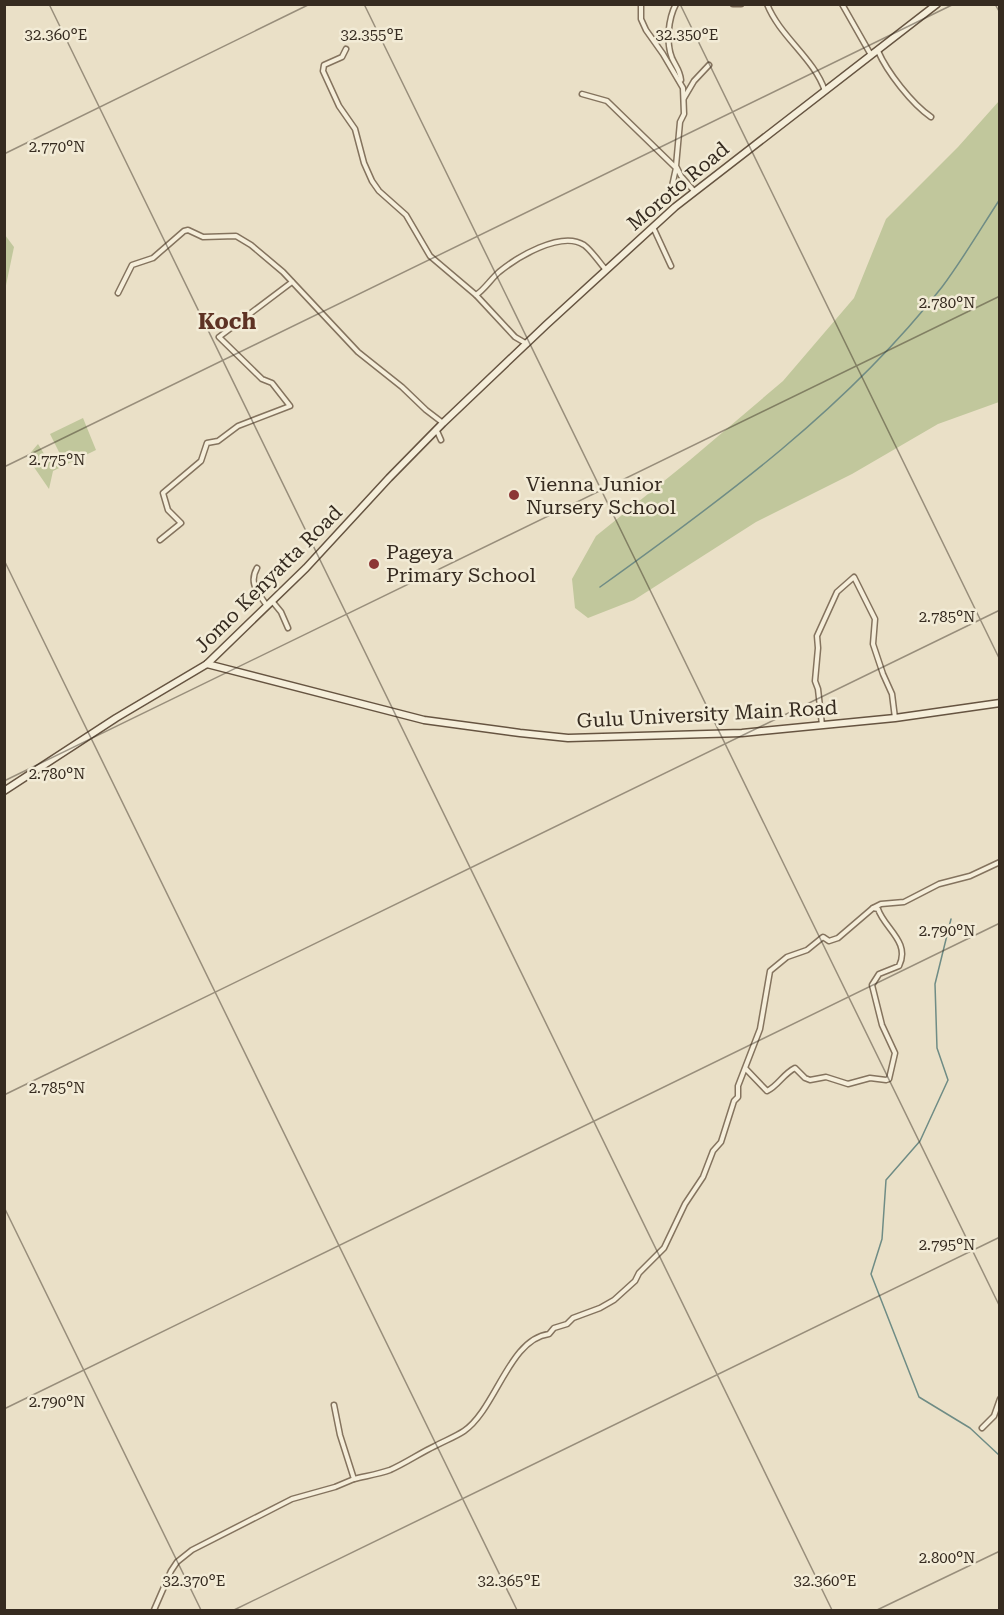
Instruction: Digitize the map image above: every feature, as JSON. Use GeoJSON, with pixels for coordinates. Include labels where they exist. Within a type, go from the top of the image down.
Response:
{"type":"FeatureCollection","features":[{"type":"Feature","properties":{"kind":"main road","name":"Moroto Road"},"geometry":{"type":"LineString","coordinates":[[443,423],[653,227],[694,192],[937,4]]}},
{"type":"Feature","properties":{"kind":"main road","name":"Jomo Kenyatta Road"},"geometry":{"type":"LineString","coordinates":[[4,791],[116,718],[207,664],[306,568],[389,478],[438,431],[443,423]]}},
{"type":"Feature","properties":{"kind":"main road","name":"Gulu University Main Road"},"geometry":{"type":"LineString","coordinates":[[207,664],[424,720],[568,738],[742,733],[895,718],[999,703]]}},
{"type":"Feature","properties":{"kind":"street"},"geometry":{"type":"LineString","coordinates":[[669,200],[676,168],[679,125],[684,114],[680,71],[668,44],[672,11],[676,4]]}},
{"type":"Feature","properties":{"kind":"street"},"geometry":{"type":"LineString","coordinates":[[733,4],[741,4]]}},
{"type":"Feature","properties":{"kind":"street"},"geometry":{"type":"LineString","coordinates":[[767,4],[826,92]]}},
{"type":"Feature","properties":{"kind":"street"},"geometry":{"type":"LineString","coordinates":[[842,4],[874,54],[918,107],[931,117]]}},
{"type":"Feature","properties":{"kind":"street"},"geometry":{"type":"LineString","coordinates":[[642,5],[641,19],[646,30],[681,84]]}},
{"type":"Feature","properties":{"kind":"street"},"geometry":{"type":"LineString","coordinates":[[346,49],[342,57],[324,65],[323,71],[339,106],[355,129],[364,163],[372,181],[411,221],[430,256],[476,295],[515,337],[527,344]]}},
{"type":"Feature","properties":{"kind":"street"},"geometry":{"type":"LineString","coordinates":[[684,98],[698,76],[709,65]]}},
{"type":"Feature","properties":{"kind":"street"},"geometry":{"type":"LineString","coordinates":[[582,94],[607,101],[676,168],[694,192]]}},
{"type":"Feature","properties":{"kind":"street"},"geometry":{"type":"LineString","coordinates":[[653,227],[671,266]]}},
{"type":"Feature","properties":{"kind":"street"},"geometry":{"type":"LineString","coordinates":[[118,293],[132,265],[153,258],[178,234],[186,230],[203,237],[219,235],[237,237],[250,244],[274,264],[358,352],[443,423]]}},
{"type":"Feature","properties":{"kind":"street"},"geometry":{"type":"LineString","coordinates":[[476,295],[486,288],[500,271],[525,254],[542,246],[562,242],[576,242],[584,245],[607,270]]}},
{"type":"Feature","properties":{"kind":"street"},"geometry":{"type":"LineString","coordinates":[[160,540],[181,523],[168,510],[163,493],[201,461],[207,443],[218,441],[238,426],[290,406],[272,383],[262,379],[219,337],[292,282]]}},
{"type":"Feature","properties":{"kind":"street"},"geometry":{"type":"LineString","coordinates":[[438,431],[441,440]]}},
{"type":"Feature","properties":{"kind":"street"},"geometry":{"type":"LineString","coordinates":[[257,568],[252,576],[254,587],[281,612],[288,628]]}},
{"type":"Feature","properties":{"kind":"street"},"geometry":{"type":"LineString","coordinates":[[822,725],[815,681],[817,636],[837,592],[854,577],[875,619],[873,644],[892,694],[895,718]]}},
{"type":"Feature","properties":{"kind":"street"},"geometry":{"type":"LineString","coordinates":[[154,1611],[171,1571],[177,1562],[192,1550],[292,1499],[388,1470],[464,1431],[490,1401],[517,1354],[539,1335],[549,1334],[554,1328],[567,1324],[573,1318],[614,1300],[635,1281],[639,1273],[664,1248],[685,1204],[703,1177],[713,1151],[721,1142],[734,1101],[738,1097],[738,1086],[760,1029],[770,972],[787,957],[807,950],[823,937],[829,941],[838,938],[873,908],[881,904],[904,902],[939,884],[970,876],[999,862]]}},
{"type":"Feature","properties":{"kind":"street"},"geometry":{"type":"LineString","coordinates":[[745,1068],[767,1092],[795,1068],[805,1078],[814,1080],[826,1077],[848,1084],[870,1078],[889,1079],[895,1053],[882,1025],[872,985],[879,974],[899,966],[902,958],[897,936],[880,917],[878,909],[873,908]]}},
{"type":"Feature","properties":{"kind":"street"},"geometry":{"type":"LineString","coordinates":[[982,1428],[994,1416],[999,1399]]}},
{"type":"Feature","properties":{"kind":"street"},"geometry":{"type":"LineString","coordinates":[[334,1405],[340,1435],[354,1479]]}},
{"type":"Feature","properties":{"kind":"green space"},"geometry":{"type":"Polygon","coordinates":[[[999,101],[999,402],[938,424],[852,474],[756,522],[634,600],[588,618],[575,608],[572,579],[596,536],[783,381],[854,298],[886,219],[958,147],[999,101]]]}},
{"type":"Feature","properties":{"kind":"green space"},"geometry":{"type":"Polygon","coordinates":[[[5,235],[14,247],[5,290],[5,235]]]}},
{"type":"Feature","properties":{"kind":"green space"},"geometry":{"type":"Polygon","coordinates":[[[83,418],[96,450],[53,471],[49,489],[27,457],[38,444],[49,462],[61,456],[50,434],[83,418]]]}},
{"type":"Feature","properties":{"kind":"waterway"},"geometry":{"type":"LineString","coordinates":[[600,587],[692,520],[782,449],[866,372],[942,287],[1000,199]]}},
{"type":"Feature","properties":{"kind":"waterway"},"geometry":{"type":"LineString","coordinates":[[951,919],[935,984],[937,1048],[948,1080],[920,1141],[886,1180],[882,1239],[871,1274],[919,1397],[970,1428],[1000,1456]]}},
{"type":"Feature","properties":{"kind":"place","name":"Vienna Junior Nursery School"},"geometry":{"type":"Point","coordinates":[514,495]}},
{"type":"Feature","properties":{"kind":"place","name":"Pageya Primary School"},"geometry":{"type":"Point","coordinates":[374,564]}},
{"type":"Feature","properties":{"kind":"district","name":"Koch"},"geometry":{"type":"Point","coordinates":[227,321]}}]}
